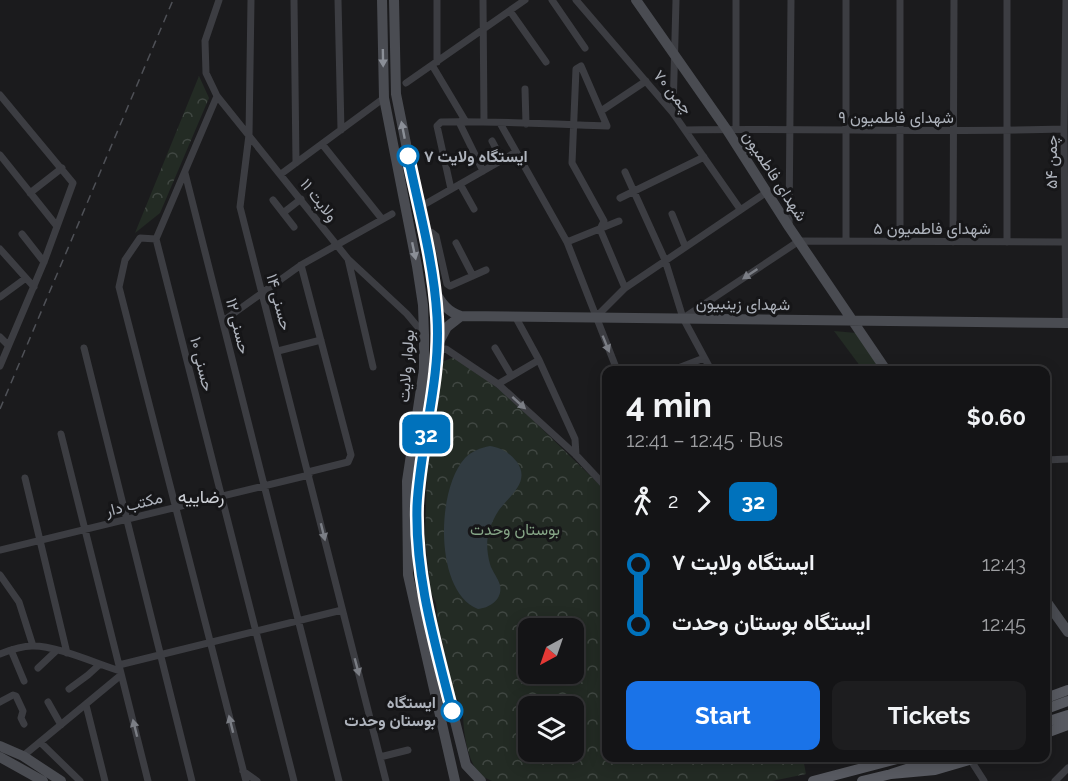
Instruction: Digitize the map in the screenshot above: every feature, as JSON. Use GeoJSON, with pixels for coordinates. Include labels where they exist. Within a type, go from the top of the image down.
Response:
{"type":"FeatureCollection","features":[{"type":"Feature","properties":{"kind":"main road","name":"بولوار ولایت"},"geometry":{"type":"LineString","coordinates":[[382,0],[384,98],[423,305],[421,393],[407,482],[408,575],[455,781]]}},
{"type":"Feature","properties":{"kind":"main road","name":"بولوار ولایت"},"geometry":{"type":"LineString","coordinates":[[394,0],[396,94],[424,232],[437,317],[431,405],[418,495],[419,567],[469,781]]}},
{"type":"Feature","properties":{"kind":"main road","name":"شهدای فاطمیون"},"geometry":{"type":"LineString","coordinates":[[636,1],[674,55],[732,129],[789,227],[883,366]]}},
{"type":"Feature","properties":{"kind":"main road"},"geometry":{"type":"LineString","coordinates":[[433,288],[446,308],[453,314],[461,316]]}},
{"type":"Feature","properties":{"kind":"main road"},"geometry":{"type":"LineString","coordinates":[[436,351],[447,327],[461,316]]}},
{"type":"Feature","properties":{"kind":"main road","name":"شهدای زینبیون"},"geometry":{"type":"LineString","coordinates":[[461,316],[1067,323]]}},
{"type":"Feature","properties":{"kind":"main road"},"geometry":{"type":"LineString","coordinates":[[1050,607],[1068,632]]}},
{"type":"Feature","properties":{"kind":"main road"},"geometry":{"type":"LineString","coordinates":[[1050,694],[1068,690]]}},
{"type":"Feature","properties":{"kind":"main road"},"geometry":{"type":"LineString","coordinates":[[1050,708],[1068,701]]}},
{"type":"Feature","properties":{"kind":"main road"},"geometry":{"type":"LineString","coordinates":[[1050,721],[1068,715]]}},
{"type":"Feature","properties":{"kind":"main road"},"geometry":{"type":"LineString","coordinates":[[1050,732],[1068,725]]}},
{"type":"Feature","properties":{"kind":"main road"},"geometry":{"type":"LineString","coordinates":[[0,746],[23,756],[61,781]]}},
{"type":"Feature","properties":{"kind":"main road"},"geometry":{"type":"LineString","coordinates":[[2,760],[43,781]]}},
{"type":"Feature","properties":{"kind":"main road"},"geometry":{"type":"LineString","coordinates":[[813,781],[884,762]]}},
{"type":"Feature","properties":{"kind":"main road"},"geometry":{"type":"LineString","coordinates":[[862,781],[928,762]]}},
{"type":"Feature","properties":{"kind":"main road"},"geometry":{"type":"LineString","coordinates":[[891,774],[935,770],[960,762]]}},
{"type":"Feature","properties":{"kind":"main road","name":"بولوار ولایت"},"geometry":{"type":"LineString","coordinates":[[466,765],[481,781]]}},
{"type":"Feature","properties":{"kind":"main road"},"geometry":{"type":"LineString","coordinates":[[453,768],[460,771],[466,765]]}},
{"type":"Feature","properties":{"kind":"main road","name":"بولوار ولایت"},"geometry":{"type":"LineString","coordinates":[[450,781],[453,768]]}},
{"type":"Feature","properties":{"kind":"street","name":"ولایت ۱۱"},"geometry":{"type":"LineString","coordinates":[[219,0],[205,41],[206,73],[218,96],[348,259],[407,314],[424,335]]}},
{"type":"Feature","properties":{"kind":"street","name":"حسنی ۱۴"},"geometry":{"type":"LineString","coordinates":[[250,0],[249,135],[240,207],[386,781]]}},
{"type":"Feature","properties":{"kind":"street"},"geometry":{"type":"LineString","coordinates":[[294,0],[296,163]]}},
{"type":"Feature","properties":{"kind":"street"},"geometry":{"type":"LineString","coordinates":[[338,0],[341,130]]}},
{"type":"Feature","properties":{"kind":"street"},"geometry":{"type":"LineString","coordinates":[[437,0],[435,64],[463,122],[483,171]]}},
{"type":"Feature","properties":{"kind":"street"},"geometry":{"type":"LineString","coordinates":[[483,0],[484,122]]}},
{"type":"Feature","properties":{"kind":"street"},"geometry":{"type":"LineString","coordinates":[[406,83],[525,0]]}},
{"type":"Feature","properties":{"kind":"street"},"geometry":{"type":"LineString","coordinates":[[552,0],[585,48]]}},
{"type":"Feature","properties":{"kind":"street","name":"چمن ۷۰"},"geometry":{"type":"LineString","coordinates":[[576,0],[673,113],[740,209]]}},
{"type":"Feature","properties":{"kind":"street"},"geometry":{"type":"LineString","coordinates":[[673,113],[675,0]]}},
{"type":"Feature","properties":{"kind":"street"},"geometry":{"type":"LineString","coordinates":[[732,129],[737,40],[736,0]]}},
{"type":"Feature","properties":{"kind":"street"},"geometry":{"type":"LineString","coordinates":[[789,227],[791,0]]}},
{"type":"Feature","properties":{"kind":"street"},"geometry":{"type":"LineString","coordinates":[[846,0],[846,241]]}},
{"type":"Feature","properties":{"kind":"street"},"geometry":{"type":"LineString","coordinates":[[900,0],[900,242]]}},
{"type":"Feature","properties":{"kind":"street"},"geometry":{"type":"LineString","coordinates":[[953,242],[954,0]]}},
{"type":"Feature","properties":{"kind":"street"},"geometry":{"type":"LineString","coordinates":[[1007,0],[1007,242]]}},
{"type":"Feature","properties":{"kind":"street","name":"چمن ۵۴"},"geometry":{"type":"LineString","coordinates":[[1066,0],[1064,242],[1067,323]]}},
{"type":"Feature","properties":{"kind":"street"},"geometry":{"type":"LineString","coordinates":[[510,11],[546,62]]}},
{"type":"Feature","properties":{"kind":"street"},"geometry":{"type":"LineString","coordinates":[[451,189],[437,126],[441,122],[484,122],[526,124],[573,125],[608,126],[580,66],[576,69],[573,125],[572,163],[604,221],[600,229],[625,288]]}},
{"type":"Feature","properties":{"kind":"street"},"geometry":{"type":"LineString","coordinates":[[601,111],[646,81]]}},
{"type":"Feature","properties":{"kind":"street"},"geometry":{"type":"LineString","coordinates":[[525,89],[526,124]]}},
{"type":"Feature","properties":{"kind":"street"},"geometry":{"type":"LineString","coordinates":[[218,96],[156,239],[140,238],[125,260],[118,287],[246,781]]}},
{"type":"Feature","properties":{"kind":"street"},"geometry":{"type":"LineString","coordinates":[[0,366],[44,262],[73,183],[1,98]]}},
{"type":"Feature","properties":{"kind":"street"},"geometry":{"type":"LineString","coordinates":[[281,174],[384,98]]}},
{"type":"Feature","properties":{"kind":"street"},"geometry":{"type":"LineString","coordinates":[[500,123],[567,242],[615,366]]}},
{"type":"Feature","properties":{"kind":"street","name":"شهدای فاطمیون ۹"},"geometry":{"type":"LineString","coordinates":[[686,130],[1007,131],[1064,129]]}},
{"type":"Feature","properties":{"kind":"street"},"geometry":{"type":"LineString","coordinates":[[492,141],[502,160]]}},
{"type":"Feature","properties":{"kind":"street"},"geometry":{"type":"LineString","coordinates":[[322,144],[382,219]]}},
{"type":"Feature","properties":{"kind":"street"},"geometry":{"type":"LineString","coordinates":[[427,203],[516,152]]}},
{"type":"Feature","properties":{"kind":"street"},"geometry":{"type":"LineString","coordinates":[[0,155],[56,225]]}},
{"type":"Feature","properties":{"kind":"street"},"geometry":{"type":"LineString","coordinates":[[620,198],[704,157]]}},
{"type":"Feature","properties":{"kind":"street"},"geometry":{"type":"LineString","coordinates":[[30,193],[62,168]]}},
{"type":"Feature","properties":{"kind":"street"},"geometry":{"type":"LineString","coordinates":[[625,172],[665,260],[683,318],[709,366]]}},
{"type":"Feature","properties":{"kind":"street","name":"حسنی ۱۲"},"geometry":{"type":"LineString","coordinates":[[185,173],[339,781]]}},
{"type":"Feature","properties":{"kind":"street"},"geometry":{"type":"LineString","coordinates":[[460,184],[474,209]]}},
{"type":"Feature","properties":{"kind":"street"},"geometry":{"type":"LineString","coordinates":[[596,317],[625,288],[767,192]]}},
{"type":"Feature","properties":{"kind":"street"},"geometry":{"type":"LineString","coordinates":[[283,213],[301,199]]}},
{"type":"Feature","properties":{"kind":"street"},"geometry":{"type":"LineString","coordinates":[[273,200],[294,226]]}},
{"type":"Feature","properties":{"kind":"street"},"geometry":{"type":"LineString","coordinates":[[222,321],[301,265],[392,214]]}},
{"type":"Feature","properties":{"kind":"street"},"geometry":{"type":"LineString","coordinates":[[672,214],[685,246]]}},
{"type":"Feature","properties":{"kind":"street"},"geometry":{"type":"LineString","coordinates":[[567,242],[619,221]]}},
{"type":"Feature","properties":{"kind":"street"},"geometry":{"type":"LineString","coordinates":[[424,232],[431,232],[436,236],[447,284],[450,286],[486,270]]}},
{"type":"Feature","properties":{"kind":"street"},"geometry":{"type":"LineString","coordinates":[[21,234],[44,262]]}},
{"type":"Feature","properties":{"kind":"street","name":"حسنی ۱۰"},"geometry":{"type":"LineString","coordinates":[[156,239],[294,781]]}},
{"type":"Feature","properties":{"kind":"street"},"geometry":{"type":"LineString","coordinates":[[683,318],[799,241]]}},
{"type":"Feature","properties":{"kind":"street","name":"شهدای فاطمیون ۵"},"geometry":{"type":"LineString","coordinates":[[799,241],[1064,242]]}},
{"type":"Feature","properties":{"kind":"street"},"geometry":{"type":"LineString","coordinates":[[456,243],[473,276]]}},
{"type":"Feature","properties":{"kind":"street"},"geometry":{"type":"LineString","coordinates":[[0,249],[34,287]]}},
{"type":"Feature","properties":{"kind":"street"},"geometry":{"type":"LineString","coordinates":[[348,259],[373,367]]}},
{"type":"Feature","properties":{"kind":"street"},"geometry":{"type":"LineString","coordinates":[[278,351],[321,340],[301,265]]}},
{"type":"Feature","properties":{"kind":"street"},"geometry":{"type":"LineString","coordinates":[[0,297],[26,278]]}},
{"type":"Feature","properties":{"kind":"street"},"geometry":{"type":"LineString","coordinates":[[407,314],[416,314],[423,305]]}},
{"type":"Feature","properties":{"kind":"street"},"geometry":{"type":"LineString","coordinates":[[515,316],[575,439],[576,455]]}},
{"type":"Feature","properties":{"kind":"street"},"geometry":{"type":"LineString","coordinates":[[0,337],[8,345]]}},
{"type":"Feature","properties":{"kind":"street","name":"مکتب دار"},"geometry":{"type":"LineString","coordinates":[[0,550],[264,486],[348,462],[351,455],[321,340]]}},
{"type":"Feature","properties":{"kind":"street"},"geometry":{"type":"LineString","coordinates":[[84,348],[192,781]]}},
{"type":"Feature","properties":{"kind":"street"},"geometry":{"type":"LineString","coordinates":[[495,348],[511,375]]}},
{"type":"Feature","properties":{"kind":"street"},"geometry":{"type":"LineString","coordinates":[[436,351],[446,349],[498,384],[576,455],[602,483]]}},
{"type":"Feature","properties":{"kind":"street"},"geometry":{"type":"LineString","coordinates":[[683,366],[704,358]]}},
{"type":"Feature","properties":{"kind":"street"},"geometry":{"type":"LineString","coordinates":[[498,384],[538,360]]}},
{"type":"Feature","properties":{"kind":"street"},"geometry":{"type":"LineString","coordinates":[[61,434],[148,781]]}},
{"type":"Feature","properties":{"kind":"street"},"geometry":{"type":"LineString","coordinates":[[1050,460],[1068,459]]}},
{"type":"Feature","properties":{"kind":"street"},"geometry":{"type":"LineString","coordinates":[[25,478],[67,653]]}},
{"type":"Feature","properties":{"kind":"street"},"geometry":{"type":"LineString","coordinates":[[0,575],[20,602],[33,646]]}},
{"type":"Feature","properties":{"kind":"street"},"geometry":{"type":"LineString","coordinates":[[23,756],[86,705],[120,670],[160,654],[342,610]]}},
{"type":"Feature","properties":{"kind":"street"},"geometry":{"type":"LineString","coordinates":[[0,654],[33,646],[67,653],[120,670]]}},
{"type":"Feature","properties":{"kind":"street"},"geometry":{"type":"LineString","coordinates":[[11,650],[24,681]]}},
{"type":"Feature","properties":{"kind":"street"},"geometry":{"type":"LineString","coordinates":[[38,668],[56,651]]}},
{"type":"Feature","properties":{"kind":"street"},"geometry":{"type":"LineString","coordinates":[[69,688],[99,665]]}},
{"type":"Feature","properties":{"kind":"street"},"geometry":{"type":"LineString","coordinates":[[0,702],[16,696],[23,711],[21,718],[24,724]]}},
{"type":"Feature","properties":{"kind":"street"},"geometry":{"type":"LineString","coordinates":[[48,702],[62,725]]}},
{"type":"Feature","properties":{"kind":"street"},"geometry":{"type":"LineString","coordinates":[[86,705],[105,781]]}},
{"type":"Feature","properties":{"kind":"street"},"geometry":{"type":"LineString","coordinates":[[40,742],[80,781]]}},
{"type":"Feature","properties":{"kind":"street"},"geometry":{"type":"LineString","coordinates":[[380,757],[408,750]]}},
{"type":"Feature","properties":{"kind":"street"},"geometry":{"type":"LineString","coordinates":[[975,762],[984,781]]}},
{"type":"Feature","properties":{"kind":"street"},"geometry":{"type":"LineString","coordinates":[[1055,781],[1068,768]]}},
{"type":"Feature","properties":{"kind":"street"},"geometry":{"type":"LineString","coordinates":[[243,771],[257,781]]}},
{"type":"Feature","properties":{"kind":"green space"},"geometry":{"type":"Polygon","coordinates":[[[199,76],[209,98],[160,213],[135,233],[199,76]]]}},
{"type":"Feature","properties":{"kind":"green space"},"geometry":{"type":"Polygon","coordinates":[[[834,331],[857,333],[878,366],[860,366],[834,331]]]}},
{"type":"Feature","properties":{"kind":"green space","name":"بوستان وحدت"},"geometry":{"type":"Polygon","coordinates":[[[454,357],[507,395],[602,487],[602,762],[804,762],[806,774],[772,781],[492,781],[480,774],[473,765],[469,753],[462,708],[455,697],[438,624],[436,603],[431,592],[425,539],[427,472],[442,362],[454,357]]]}},
{"type":"Feature","properties":{"kind":"shaded area"},"geometry":{"type":"Polygon","coordinates":[[[490,446],[501,449],[511,456],[521,469],[522,476],[517,488],[496,515],[488,535],[488,556],[500,585],[500,595],[491,605],[478,609],[464,599],[453,583],[444,539],[445,515],[455,473],[470,453],[490,446]]]}},
{"type":"Feature","properties":{"kind":"railway"},"geometry":{"type":"LineString","coordinates":[[0,409],[173,0]]}},
{"type":"Feature","properties":{"kind":"bus line","name":"32"},"geometry":{"type":"LineString","coordinates":[[408,156],[430,263],[437,317],[435,374],[417,505],[419,567],[452,711]]}},
{"type":"Feature","properties":{"kind":"place","name":"ایستگاه ولایت ۷"},"geometry":{"type":"Point","coordinates":[408,156]}},
{"type":"Feature","properties":{"kind":"place","name":"ایستگاه بوستان وحدت"},"geometry":{"type":"Point","coordinates":[452,711]}},
{"type":"Feature","properties":{"kind":"district","name":"رضاییه"},"geometry":{"type":"Point","coordinates":[201,496]}}]}
